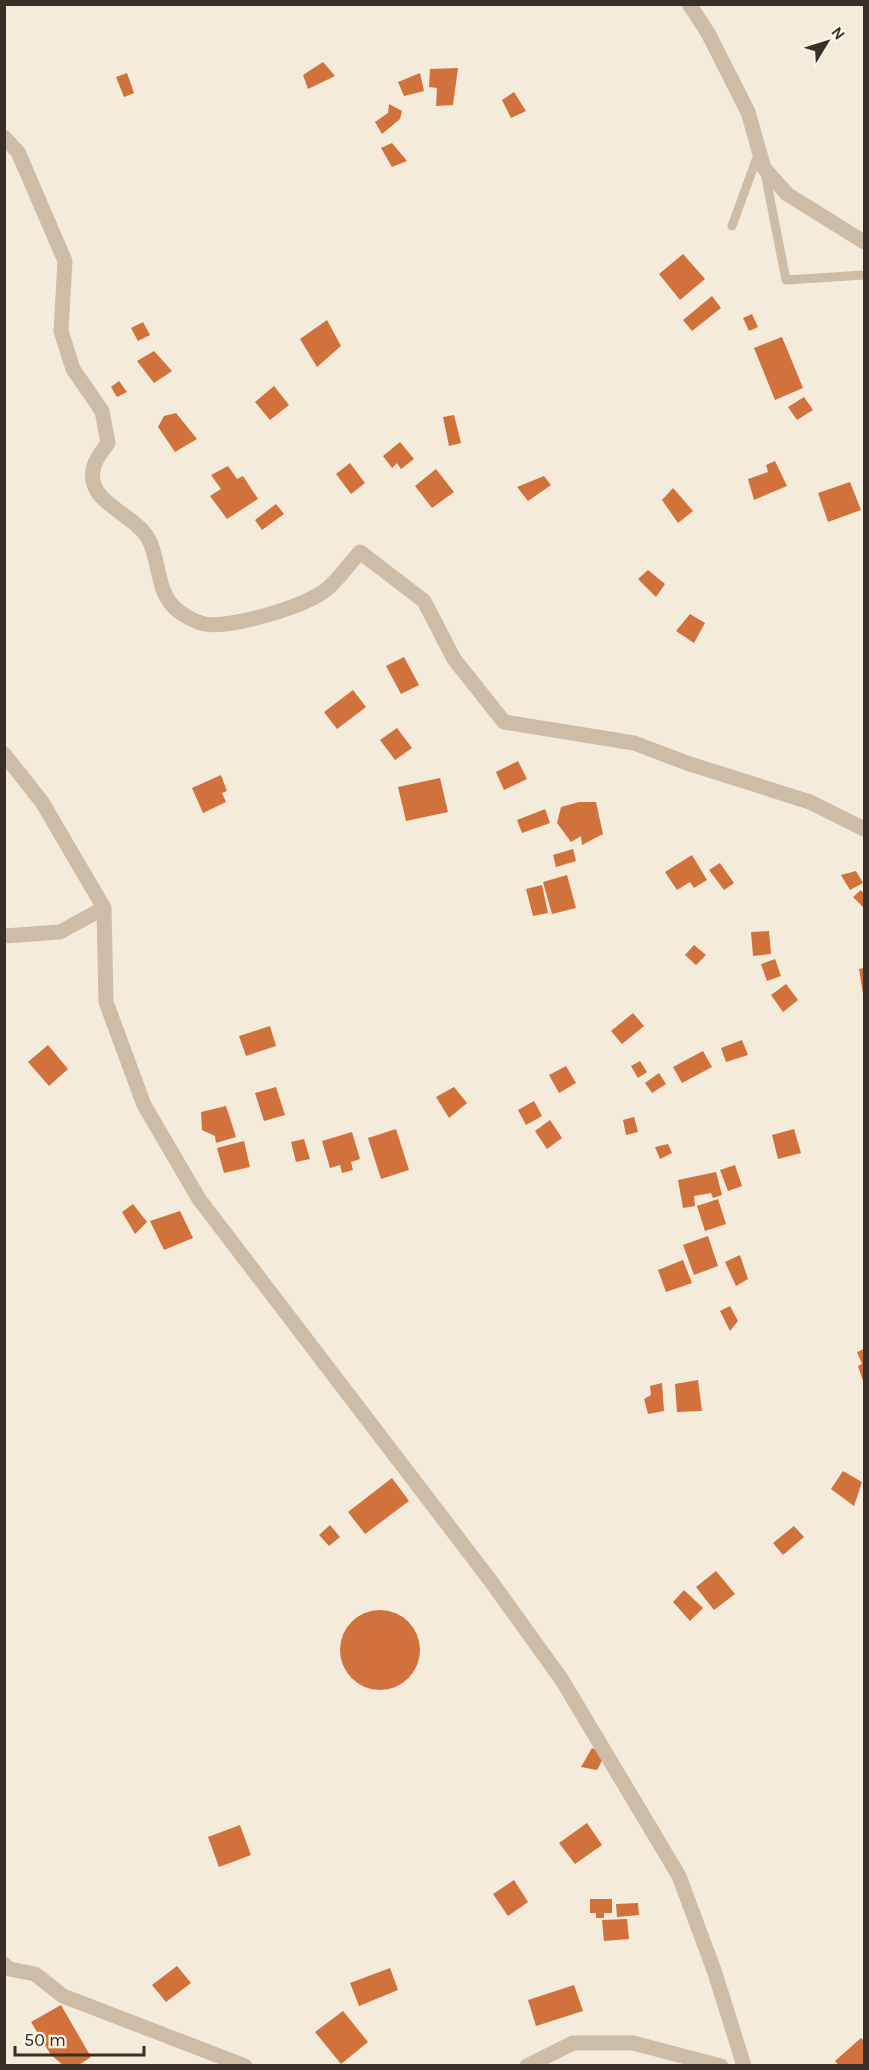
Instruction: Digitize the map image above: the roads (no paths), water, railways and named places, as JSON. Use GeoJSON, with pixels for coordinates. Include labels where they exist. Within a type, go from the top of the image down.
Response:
{"type":"FeatureCollection","features":[{"type":"Feature","properties":{"kind":"street"},"geometry":{"type":"LineString","coordinates":[[689,4],[708,33],[748,112],[764,168],[787,194],[864,242]]}},
{"type":"Feature","properties":{"kind":"street"},"geometry":{"type":"LineString","coordinates":[[4,137],[18,152],[65,261],[61,331],[73,369],[102,411],[108,443],[94,465],[93,481],[99,494],[111,506],[129,517],[148,538],[163,591],[174,608],[205,624],[244,622],[285,609],[326,590],[360,552],[424,601],[454,659],[504,722],[634,743],[687,763],[810,802],[864,829]]}},
{"type":"Feature","properties":{"kind":"street"},"geometry":{"type":"LineString","coordinates":[[4,754],[42,802],[104,908],[106,1002],[144,1105],[199,1199],[562,1680],[679,1876],[715,1973],[744,2066]]}},
{"type":"Feature","properties":{"kind":"street"},"geometry":{"type":"LineString","coordinates":[[4,936],[60,932],[104,908]]}},
{"type":"Feature","properties":{"kind":"street"},"geometry":{"type":"LineString","coordinates":[[4,1964],[9,1969],[35,1974],[63,1996],[245,2066]]}},
{"type":"Feature","properties":{"kind":"street"},"geometry":{"type":"LineString","coordinates":[[527,2066],[573,2043],[633,2043],[721,2066]]}},
{"type":"Feature","properties":{"kind":"lane"},"geometry":{"type":"LineString","coordinates":[[732,226],[760,150]]}},
{"type":"Feature","properties":{"kind":"lane"},"geometry":{"type":"LineString","coordinates":[[764,168],[786,280],[864,275]]}}]}
